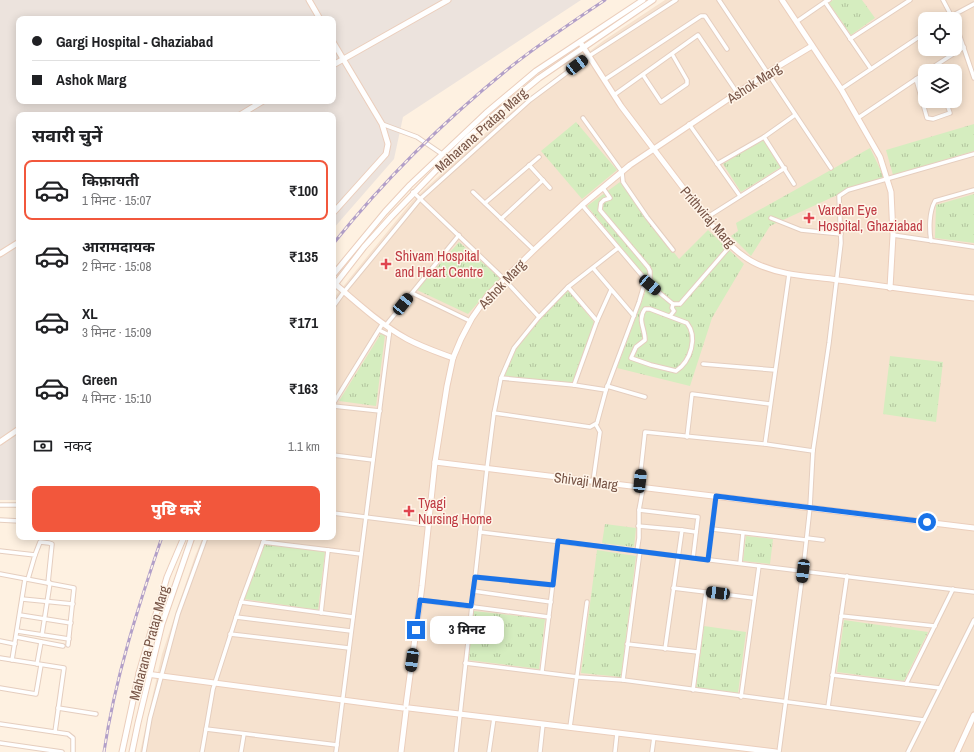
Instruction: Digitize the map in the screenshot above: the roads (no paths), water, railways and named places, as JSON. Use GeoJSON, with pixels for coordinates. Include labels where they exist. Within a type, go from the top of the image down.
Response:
{"type":"FeatureCollection","features":[{"type":"Feature","properties":{"kind":"street"},"geometry":{"type":"LineString","coordinates":[[309,0],[318,16]]}},
{"type":"Feature","properties":{"kind":"street"},"geometry":{"type":"LineString","coordinates":[[336,64],[448,0]]}},
{"type":"Feature","properties":{"kind":"street","name":"Maharana Pratap Marg"},"geometry":{"type":"LineString","coordinates":[[336,271],[385,212],[442,154],[486,113],[536,72],[643,0]]}},
{"type":"Feature","properties":{"kind":"street","name":"Maharana Pratap Marg"},"geometry":{"type":"LineString","coordinates":[[336,282],[364,247],[413,192],[468,137],[539,78],[653,0]]}},
{"type":"Feature","properties":{"kind":"street"},"geometry":{"type":"LineString","coordinates":[[336,303],[420,199],[530,100],[589,56],[676,0]]}},
{"type":"Feature","properties":{"kind":"street"},"geometry":{"type":"LineString","coordinates":[[719,0],[831,168]]}},
{"type":"Feature","properties":{"kind":"street"},"geometry":{"type":"LineString","coordinates":[[782,0],[841,90],[880,157],[891,192],[893,235],[890,288]]}},
{"type":"Feature","properties":{"kind":"street"},"geometry":{"type":"LineString","coordinates":[[850,39],[908,0]]}},
{"type":"Feature","properties":{"kind":"street"},"geometry":{"type":"LineString","coordinates":[[943,0],[949,12]]}},
{"type":"Feature","properties":{"kind":"street"},"geometry":{"type":"LineString","coordinates":[[796,22],[827,1],[850,39],[871,69]]}},
{"type":"Feature","properties":{"kind":"street"},"geometry":{"type":"LineString","coordinates":[[960,12],[974,4]]}},
{"type":"Feature","properties":{"kind":"street"},"geometry":{"type":"LineString","coordinates":[[604,80],[701,16],[705,16],[727,49]]}},
{"type":"Feature","properties":{"kind":"street"},"geometry":{"type":"LineString","coordinates":[[614,95],[698,36],[738,94]]}},
{"type":"Feature","properties":{"kind":"street"},"geometry":{"type":"LineString","coordinates":[[841,90],[918,38]]}},
{"type":"Feature","properties":{"kind":"street"},"geometry":{"type":"LineString","coordinates":[[962,41],[974,78]]}},
{"type":"Feature","properties":{"kind":"street","name":"Prithviraj Marg"},"geometry":{"type":"LineString","coordinates":[[580,42],[614,95],[706,218],[718,233],[731,245],[756,264],[789,274],[974,298]]}},
{"type":"Feature","properties":{"kind":"street","name":"Ashok Marg"},"geometry":{"type":"LineString","coordinates":[[401,752],[429,524],[435,462],[446,386],[453,358],[470,321],[488,295],[504,279],[582,205],[622,172],[689,124],[738,94],[767,73],[812,46]]}},
{"type":"Feature","properties":{"kind":"street"},"geometry":{"type":"LineString","coordinates":[[336,47],[382,124],[388,144],[386,154],[336,210]]}},
{"type":"Feature","properties":{"kind":"street"},"geometry":{"type":"LineString","coordinates":[[938,64],[964,47]]}},
{"type":"Feature","properties":{"kind":"street"},"geometry":{"type":"LineString","coordinates":[[643,75],[661,102],[687,84],[687,80],[672,54]]}},
{"type":"Feature","properties":{"kind":"street"},"geometry":{"type":"LineString","coordinates":[[858,118],[916,79],[918,86]]}},
{"type":"Feature","properties":{"kind":"street"},"geometry":{"type":"LineString","coordinates":[[245,112],[258,104]]}},
{"type":"Feature","properties":{"kind":"street"},"geometry":{"type":"LineString","coordinates":[[924,108],[927,118],[933,119],[950,113],[948,108]]}},
{"type":"Feature","properties":{"kind":"street"},"geometry":{"type":"LineString","coordinates":[[717,164],[764,137],[795,115]]}},
{"type":"Feature","properties":{"kind":"street"},"geometry":{"type":"LineString","coordinates":[[583,118],[622,172],[623,182],[647,217],[673,250]]}},
{"type":"Feature","properties":{"kind":"street"},"geometry":{"type":"LineString","coordinates":[[382,124],[417,137],[442,154]]}},
{"type":"Feature","properties":{"kind":"street"},"geometry":{"type":"LineString","coordinates":[[689,124],[740,196]]}},
{"type":"Feature","properties":{"kind":"street"},"geometry":{"type":"LineString","coordinates":[[764,137],[794,184]]}},
{"type":"Feature","properties":{"kind":"street"},"geometry":{"type":"LineString","coordinates":[[139,673],[406,708],[778,752],[807,539],[813,451],[837,280],[841,243],[839,196],[848,190],[886,178],[974,154]]}},
{"type":"Feature","properties":{"kind":"street"},"geometry":{"type":"LineString","coordinates":[[485,203],[539,157]]}},
{"type":"Feature","properties":{"kind":"street"},"geometry":{"type":"LineString","coordinates":[[529,165],[550,188]]}},
{"type":"Feature","properties":{"kind":"street"},"geometry":{"type":"LineString","coordinates":[[706,218],[785,168]]}},
{"type":"Feature","properties":{"kind":"street"},"geometry":{"type":"LineString","coordinates":[[501,219],[543,180]]}},
{"type":"Feature","properties":{"kind":"street"},"geometry":{"type":"LineString","coordinates":[[603,188],[610,198],[601,203],[600,210],[648,267],[650,271],[650,285],[673,304],[680,304],[731,245]]}},
{"type":"Feature","properties":{"kind":"street"},"geometry":{"type":"LineString","coordinates":[[931,241],[931,209],[935,201],[974,190]]}},
{"type":"Feature","properties":{"kind":"street"},"geometry":{"type":"LineString","coordinates":[[413,192],[504,279],[540,317]]}},
{"type":"Feature","properties":{"kind":"street"},"geometry":{"type":"LineString","coordinates":[[473,192],[534,250]]}},
{"type":"Feature","properties":{"kind":"street"},"geometry":{"type":"LineString","coordinates":[[494,413],[590,427],[596,425],[598,422],[606,388],[634,316],[644,285],[644,278],[582,205]]}},
{"type":"Feature","properties":{"kind":"street"},"geometry":{"type":"LineString","coordinates":[[771,218],[801,230],[841,234]]}},
{"type":"Feature","properties":{"kind":"street"},"geometry":{"type":"LineString","coordinates":[[336,400],[379,330],[386,326],[459,235]]}},
{"type":"Feature","properties":{"kind":"street"},"geometry":{"type":"LineString","coordinates":[[893,235],[974,247]]}},
{"type":"Feature","properties":{"kind":"street"},"geometry":{"type":"LineString","coordinates":[[0,254],[16,244]]}},
{"type":"Feature","properties":{"kind":"street"},"geometry":{"type":"LineString","coordinates":[[456,752],[487,468],[494,413],[501,378],[514,348],[540,317],[568,287],[618,248]]}},
{"type":"Feature","properties":{"kind":"street"},"geometry":{"type":"LineString","coordinates":[[593,268],[634,316]]}},
{"type":"Feature","properties":{"kind":"street"},"geometry":{"type":"LineString","coordinates":[[765,444],[789,274]]}},
{"type":"Feature","properties":{"kind":"street"},"geometry":{"type":"LineString","coordinates":[[336,287],[386,326],[418,344],[453,358]]}},
{"type":"Feature","properties":{"kind":"street"},"geometry":{"type":"LineString","coordinates":[[568,287],[597,321]]}},
{"type":"Feature","properties":{"kind":"street"},"geometry":{"type":"LineString","coordinates":[[574,385],[597,321],[611,290]]}},
{"type":"Feature","properties":{"kind":"street"},"geometry":{"type":"LineString","coordinates":[[412,294],[470,321]]}},
{"type":"Feature","properties":{"kind":"street"},"geometry":{"type":"LineString","coordinates":[[670,316],[674,311],[672,308],[673,304]]}},
{"type":"Feature","properties":{"kind":"street"},"geometry":{"type":"LineString","coordinates":[[645,309],[650,309],[670,316],[687,323],[691,328],[693,336],[691,349],[682,367],[676,371],[631,358],[636,347],[644,340],[641,322],[642,314],[645,309]]}},
{"type":"Feature","properties":{"kind":"street"},"geometry":{"type":"LineString","coordinates":[[336,752],[389,335],[386,326]]}},
{"type":"Feature","properties":{"kind":"street"},"geometry":{"type":"LineString","coordinates":[[379,330],[389,335]]}},
{"type":"Feature","properties":{"kind":"street"},"geometry":{"type":"LineString","coordinates":[[703,364],[775,370]]}},
{"type":"Feature","properties":{"kind":"street"},"geometry":{"type":"LineString","coordinates":[[501,378],[606,388],[645,397]]}},
{"type":"Feature","properties":{"kind":"street"},"geometry":{"type":"LineString","coordinates":[[687,437],[692,394],[770,404]]}},
{"type":"Feature","properties":{"kind":"street"},"geometry":{"type":"LineString","coordinates":[[336,405],[380,411]]}},
{"type":"Feature","properties":{"kind":"street"},"geometry":{"type":"LineString","coordinates":[[593,482],[600,432],[596,425]]}},
{"type":"Feature","properties":{"kind":"street"},"geometry":{"type":"LineString","coordinates":[[0,442],[16,431]]}},
{"type":"Feature","properties":{"kind":"street"},"geometry":{"type":"LineString","coordinates":[[623,680],[639,551],[638,526],[645,432],[765,444],[813,451]]}},
{"type":"Feature","properties":{"kind":"street"},"geometry":{"type":"LineString","coordinates":[[336,455],[373,460]]}},
{"type":"Feature","properties":{"kind":"street","name":"Shivaji Marg"},"geometry":{"type":"LineString","coordinates":[[435,462],[974,528]]}},
{"type":"Feature","properties":{"kind":"street"},"geometry":{"type":"LineString","coordinates":[[708,560],[716,496]]}},
{"type":"Feature","properties":{"kind":"street"},"geometry":{"type":"LineString","coordinates":[[0,505],[16,505]]}},
{"type":"Feature","properties":{"kind":"street"},"geometry":{"type":"LineString","coordinates":[[639,510],[698,517],[693,558]]}},
{"type":"Feature","properties":{"kind":"street"},"geometry":{"type":"LineString","coordinates":[[336,513],[429,524]]}},
{"type":"Feature","properties":{"kind":"street"},"geometry":{"type":"LineString","coordinates":[[0,520],[16,520]]}},
{"type":"Feature","properties":{"kind":"street"},"geometry":{"type":"LineString","coordinates":[[638,526],[696,532]]}},
{"type":"Feature","properties":{"kind":"street"},"geometry":{"type":"LineString","coordinates":[[712,529],[823,540]]}},
{"type":"Feature","properties":{"kind":"street"},"geometry":{"type":"LineString","coordinates":[[665,648],[682,530]]}},
{"type":"Feature","properties":{"kind":"street"},"geometry":{"type":"LineString","coordinates":[[480,532],[974,592]]}},
{"type":"Feature","properties":{"kind":"street"},"geometry":{"type":"LineString","coordinates":[[740,563],[743,533]]}},
{"type":"Feature","properties":{"kind":"street","name":"Maharana Pratap Marg"},"geometry":{"type":"LineString","coordinates":[[122,752],[127,722],[139,673],[167,577],[183,540]]}},
{"type":"Feature","properties":{"kind":"street","name":"Maharana Pratap Marg"},"geometry":{"type":"LineString","coordinates":[[132,752],[162,624],[191,540]]}},
{"type":"Feature","properties":{"kind":"street"},"geometry":{"type":"LineString","coordinates":[[144,752],[150,718],[178,614],[205,540]]}},
{"type":"Feature","properties":{"kind":"street"},"geometry":{"type":"LineString","coordinates":[[542,672],[558,541]]}},
{"type":"Feature","properties":{"kind":"street"},"geometry":{"type":"LineString","coordinates":[[12,660],[26,579],[40,542],[52,544],[47,602],[42,634]]}},
{"type":"Feature","properties":{"kind":"street"},"geometry":{"type":"LineString","coordinates":[[202,752],[215,684],[230,634],[263,542],[361,554]]}},
{"type":"Feature","properties":{"kind":"street"},"geometry":{"type":"LineString","coordinates":[[0,550],[35,554]]}},
{"type":"Feature","properties":{"kind":"street"},"geometry":{"type":"LineString","coordinates":[[321,613],[328,550]]}},
{"type":"Feature","properties":{"kind":"street"},"geometry":{"type":"LineString","coordinates":[[741,697],[759,566]]}},
{"type":"Feature","properties":{"kind":"street"},"geometry":{"type":"LineString","coordinates":[[0,574],[74,588],[68,645]]}},
{"type":"Feature","properties":{"kind":"street"},"geometry":{"type":"LineString","coordinates":[[828,707],[847,576]]}},
{"type":"Feature","properties":{"kind":"street"},"geometry":{"type":"LineString","coordinates":[[475,577],[553,585]]}},
{"type":"Feature","properties":{"kind":"street"},"geometry":{"type":"LineString","coordinates":[[673,588],[754,598]]}},
{"type":"Feature","properties":{"kind":"street"},"geometry":{"type":"LineString","coordinates":[[906,684],[953,589]]}},
{"type":"Feature","properties":{"kind":"street"},"geometry":{"type":"LineString","coordinates":[[473,591],[551,602]]}},
{"type":"Feature","properties":{"kind":"street"},"geometry":{"type":"LineString","coordinates":[[693,690],[706,592]]}},
{"type":"Feature","properties":{"kind":"street"},"geometry":{"type":"LineString","coordinates":[[22,599],[73,604]]}},
{"type":"Feature","properties":{"kind":"street"},"geometry":{"type":"LineString","coordinates":[[420,600],[549,617]]}},
{"type":"Feature","properties":{"kind":"street"},"geometry":{"type":"LineString","coordinates":[[241,602],[353,617]]}},
{"type":"Feature","properties":{"kind":"street"},"geometry":{"type":"LineString","coordinates":[[570,727],[587,602]]}},
{"type":"Feature","properties":{"kind":"street"},"geometry":{"type":"LineString","coordinates":[[20,615],[71,623]]}},
{"type":"Feature","properties":{"kind":"street"},"geometry":{"type":"LineString","coordinates":[[841,616],[934,626]]}},
{"type":"Feature","properties":{"kind":"street"},"geometry":{"type":"LineString","coordinates":[[236,617],[351,631]]}},
{"type":"Feature","properties":{"kind":"street"},"geometry":{"type":"LineString","coordinates":[[908,752],[974,620]]}},
{"type":"Feature","properties":{"kind":"street"},"geometry":{"type":"LineString","coordinates":[[17,631],[69,639]]}},
{"type":"Feature","properties":{"kind":"street"},"geometry":{"type":"LineString","coordinates":[[230,634],[349,648]]}},
{"type":"Feature","properties":{"kind":"street"},"geometry":{"type":"LineString","coordinates":[[16,637],[63,646]]}},
{"type":"Feature","properties":{"kind":"street"},"geometry":{"type":"LineString","coordinates":[[0,641],[15,644]]}},
{"type":"Feature","properties":{"kind":"street"},"geometry":{"type":"LineString","coordinates":[[0,688],[36,694],[41,642]]}},
{"type":"Feature","properties":{"kind":"street"},"geometry":{"type":"LineString","coordinates":[[627,644],[698,652]]}},
{"type":"Feature","properties":{"kind":"street"},"geometry":{"type":"LineString","coordinates":[[0,658],[64,668],[55,732]]}},
{"type":"Feature","properties":{"kind":"street"},"geometry":{"type":"LineString","coordinates":[[465,663],[578,677],[623,680],[741,697],[924,720]]}},
{"type":"Feature","properties":{"kind":"street"},"geometry":{"type":"LineString","coordinates":[[832,675],[940,688]]}},
{"type":"Feature","properties":{"kind":"street"},"geometry":{"type":"LineString","coordinates":[[58,708],[96,714]]}},
{"type":"Feature","properties":{"kind":"street"},"geometry":{"type":"LineString","coordinates":[[489,752],[494,718]]}},
{"type":"Feature","properties":{"kind":"street"},"geometry":{"type":"LineString","coordinates":[[957,752],[973,718]]}},
{"type":"Feature","properties":{"kind":"street"},"geometry":{"type":"LineString","coordinates":[[0,724],[68,734],[73,737],[73,752]]}},
{"type":"Feature","properties":{"kind":"street"},"geometry":{"type":"LineString","coordinates":[[540,752],[543,724]]}},
{"type":"Feature","properties":{"kind":"street"},"geometry":{"type":"LineString","coordinates":[[206,729],[337,745]]}},
{"type":"Feature","properties":{"kind":"street"},"geometry":{"type":"LineString","coordinates":[[615,752],[617,733]]}},
{"type":"Feature","properties":{"kind":"street"},"geometry":{"type":"LineString","coordinates":[[241,752],[244,734]]}},
{"type":"Feature","properties":{"kind":"street"},"geometry":{"type":"LineString","coordinates":[[652,752],[654,737]]}},
{"type":"Feature","properties":{"kind":"street"},"geometry":{"type":"LineString","coordinates":[[0,743],[62,752]]}},
{"type":"Feature","properties":{"kind":"railway"},"geometry":{"type":"LineString","coordinates":[[336,240],[394,174],[461,109],[520,60],[556,33],[605,0]]}},
{"type":"Feature","properties":{"kind":"railway"},"geometry":{"type":"LineString","coordinates":[[104,752],[114,697],[128,643],[161,540]]}},
{"type":"Feature","properties":{"kind":"place","name":"Vardan Eye Hospital, Ghaziabad"},"geometry":{"type":"Point","coordinates":[809,218]}},
{"type":"Feature","properties":{"kind":"place","name":"Shivam Hospital and Heart Centre"},"geometry":{"type":"Point","coordinates":[386,264]}},
{"type":"Feature","properties":{"kind":"place","name":"Tyagi Nursing Home"},"geometry":{"type":"Point","coordinates":[409,511]}}]}
